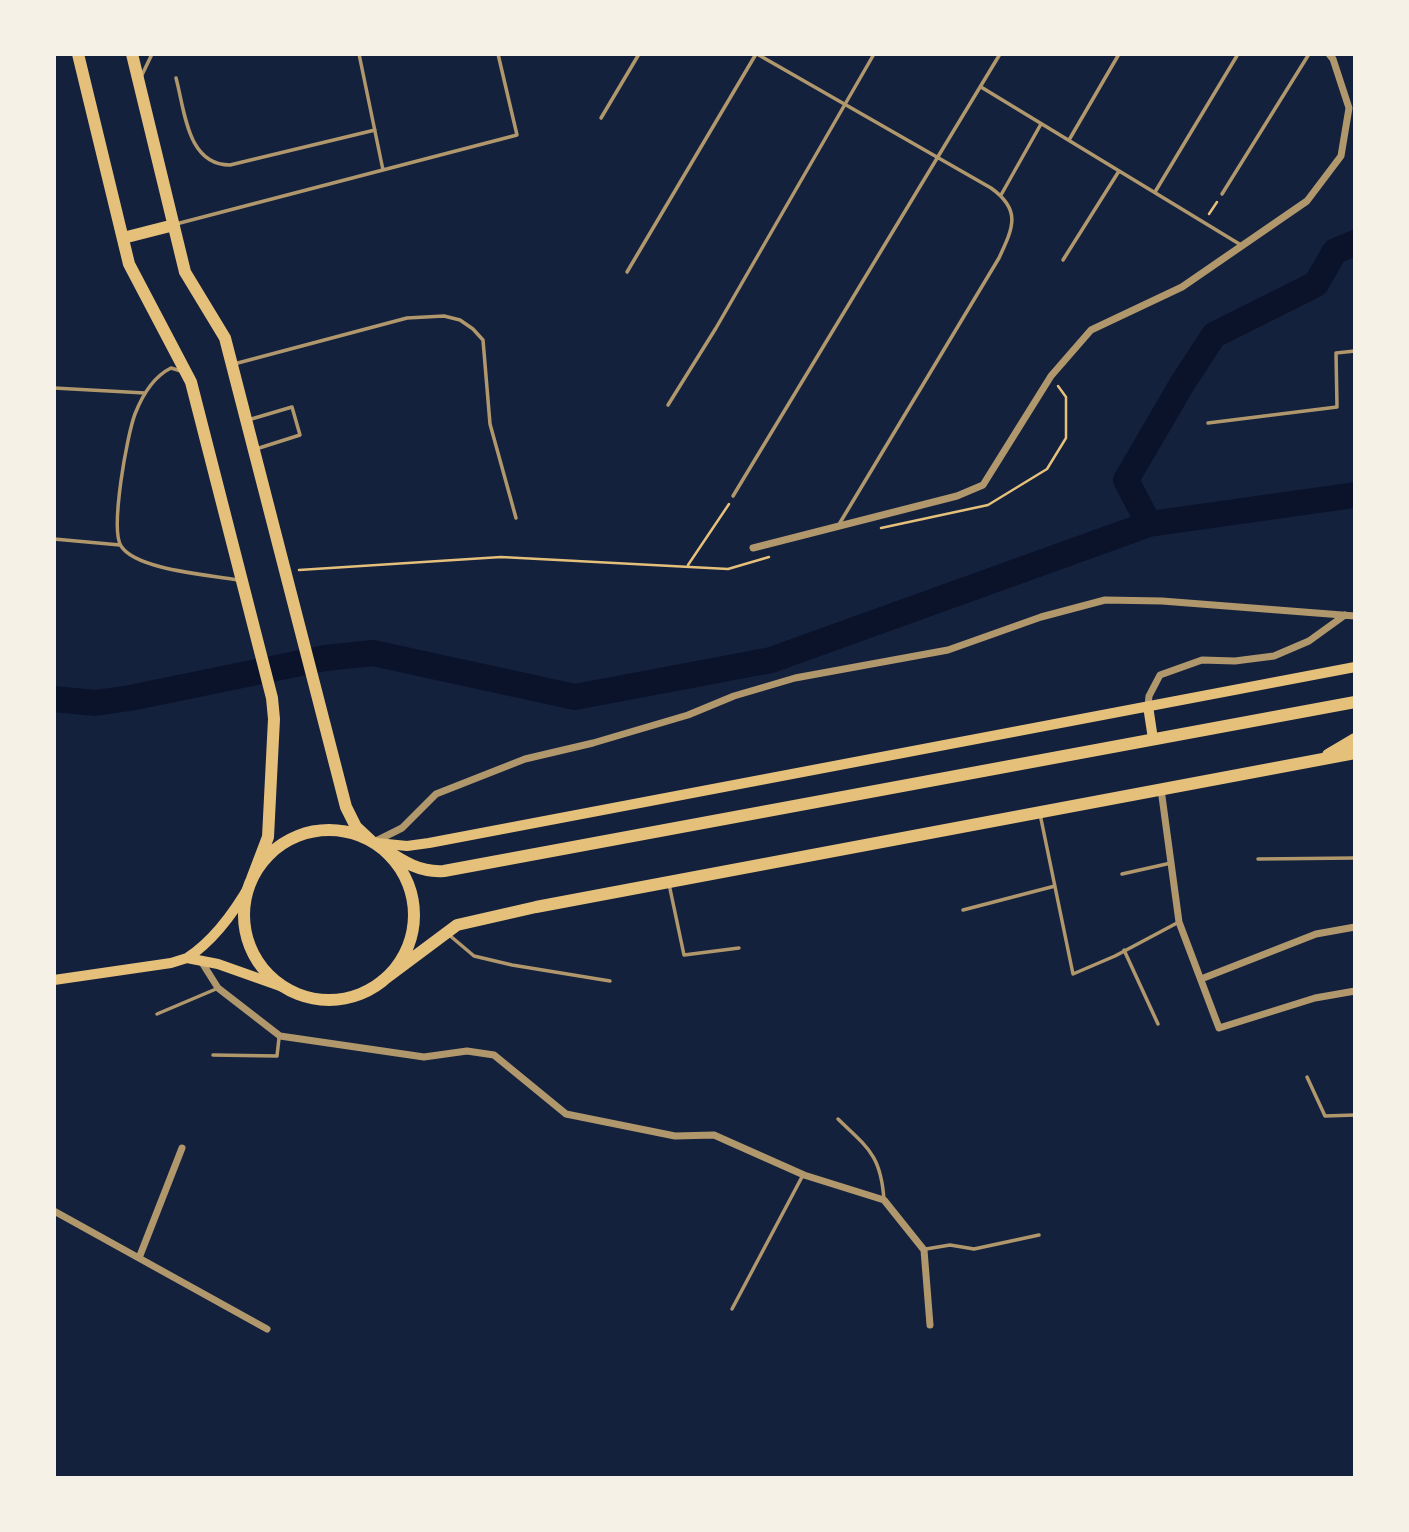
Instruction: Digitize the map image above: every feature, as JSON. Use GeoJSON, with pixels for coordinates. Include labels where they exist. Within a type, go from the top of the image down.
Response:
{"type":"FeatureCollection","features":[{"type":"Feature","properties":{"kind":"highway"},"geometry":{"type":"LineString","coordinates":[[78,54],[135,278],[192,386],[272,698],[274,719],[268,837],[252,881],[244,914],[249,942],[262,967],[283,987],[305,997],[333,1000],[357,995],[382,981],[457,925],[470,921],[1355,753]]}},
{"type":"Feature","properties":{"kind":"highway"},"geometry":{"type":"LineString","coordinates":[[132,54],[186,277],[223,332],[346,807],[356,827],[400,868],[410,890],[414,906],[408,946],[399,964],[382,981]]}},
{"type":"Feature","properties":{"kind":"highway"},"geometry":{"type":"LineString","coordinates":[[123,238],[174,225]]}},
{"type":"Feature","properties":{"kind":"highway"},"geometry":{"type":"LineString","coordinates":[[252,881],[263,862],[287,841],[321,830],[341,831],[373,842],[412,866],[429,871],[444,871],[1355,702]]}},
{"type":"Feature","properties":{"kind":"highway"},"geometry":{"type":"LineString","coordinates":[[1322,759],[1355,739]]}},
{"type":"Feature","properties":{"kind":"main road"},"geometry":{"type":"LineString","coordinates":[[373,842],[401,846],[429,843],[1355,667]]}},
{"type":"Feature","properties":{"kind":"main road"},"geometry":{"type":"LineString","coordinates":[[1148,706],[1153,739]]}},
{"type":"Feature","properties":{"kind":"main road"},"geometry":{"type":"LineString","coordinates":[[54,980],[187,958],[221,928],[252,881]]}},
{"type":"Feature","properties":{"kind":"main road"},"geometry":{"type":"LineString","coordinates":[[187,958],[250,974],[283,987]]}},
{"type":"Feature","properties":{"kind":"street"},"geometry":{"type":"LineString","coordinates":[[753,548],[957,496],[984,485],[1051,376],[1091,330],[1182,287],[1307,201],[1341,156],[1349,108],[1329,54]]}},
{"type":"Feature","properties":{"kind":"street"},"geometry":{"type":"LineString","coordinates":[[373,842],[402,828],[436,794],[525,759],[605,740],[795,678],[948,650],[1041,617],[1105,600],[1162,601],[1355,616]]}},
{"type":"Feature","properties":{"kind":"street"},"geometry":{"type":"LineString","coordinates":[[1148,706],[1149,696],[1160,675],[1202,660],[1235,661],[1274,656],[1310,641],[1345,615]]}},
{"type":"Feature","properties":{"kind":"street"},"geometry":{"type":"LineString","coordinates":[[1161,789],[1179,922],[1219,1028],[1315,998],[1355,991]]}},
{"type":"Feature","properties":{"kind":"street"},"geometry":{"type":"LineString","coordinates":[[1201,979],[1316,934],[1355,927]]}},
{"type":"Feature","properties":{"kind":"street"},"geometry":{"type":"LineString","coordinates":[[201,960],[218,988],[280,1036],[424,1057],[467,1051],[494,1055],[566,1114],[676,1136],[714,1135],[803,1175],[884,1199],[923,1250],[930,1325]]}},
{"type":"Feature","properties":{"kind":"street"},"geometry":{"type":"LineString","coordinates":[[139,1258],[182,1148]]}},
{"type":"Feature","properties":{"kind":"street"},"geometry":{"type":"LineString","coordinates":[[54,1211],[267,1329]]}},
{"type":"Feature","properties":{"kind":"lane"},"geometry":{"type":"LineString","coordinates":[[139,82],[152,54]]}},
{"type":"Feature","properties":{"kind":"lane"},"geometry":{"type":"LineString","coordinates":[[359,54],[383,170]]}},
{"type":"Feature","properties":{"kind":"lane"},"geometry":{"type":"LineString","coordinates":[[174,225],[517,135],[498,54]]}},
{"type":"Feature","properties":{"kind":"lane"},"geometry":{"type":"LineString","coordinates":[[600,118],[639,54]]}},
{"type":"Feature","properties":{"kind":"lane"},"geometry":{"type":"LineString","coordinates":[[627,272],[756,54],[1000,195],[1011,209],[1012,232],[838,526]]}},
{"type":"Feature","properties":{"kind":"lane"},"geometry":{"type":"LineString","coordinates":[[668,405],[874,54]]}},
{"type":"Feature","properties":{"kind":"lane"},"geometry":{"type":"LineString","coordinates":[[733,496],[1000,54]]}},
{"type":"Feature","properties":{"kind":"lane"},"geometry":{"type":"LineString","coordinates":[[1069,140],[1119,54]]}},
{"type":"Feature","properties":{"kind":"lane"},"geometry":{"type":"LineString","coordinates":[[1155,192],[1238,54]]}},
{"type":"Feature","properties":{"kind":"lane"},"geometry":{"type":"LineString","coordinates":[[1222,194],[1309,54]]}},
{"type":"Feature","properties":{"kind":"lane"},"geometry":{"type":"LineString","coordinates":[[176,78],[194,144],[203,156],[216,163],[230,164],[375,130]]}},
{"type":"Feature","properties":{"kind":"lane"},"geometry":{"type":"LineString","coordinates":[[981,87],[1241,246]]}},
{"type":"Feature","properties":{"kind":"lane"},"geometry":{"type":"LineString","coordinates":[[1000,195],[1041,124]]}},
{"type":"Feature","properties":{"kind":"lane"},"geometry":{"type":"LineString","coordinates":[[1063,260],[1119,171]]}},
{"type":"Feature","properties":{"kind":"lane"},"geometry":{"type":"LineString","coordinates":[[232,364],[407,317],[444,316],[460,320],[482,340],[490,424],[516,518]]}},
{"type":"Feature","properties":{"kind":"lane"},"geometry":{"type":"LineString","coordinates":[[1208,423],[1338,407],[1336,353],[1355,351]]}},
{"type":"Feature","properties":{"kind":"lane"},"geometry":{"type":"LineString","coordinates":[[186,372],[171,368],[164,372],[145,393],[135,415],[119,503],[117,532],[120,545],[128,554],[162,568],[242,580]]}},
{"type":"Feature","properties":{"kind":"lane"},"geometry":{"type":"LineString","coordinates":[[54,388],[145,393]]}},
{"type":"Feature","properties":{"kind":"lane"},"geometry":{"type":"LineString","coordinates":[[247,421],[292,407],[300,435],[254,449]]}},
{"type":"Feature","properties":{"kind":"lane"},"geometry":{"type":"LineString","coordinates":[[54,539],[120,545]]}},
{"type":"Feature","properties":{"kind":"lane"},"geometry":{"type":"LineString","coordinates":[[1040,812],[1073,974],[1179,922]]}},
{"type":"Feature","properties":{"kind":"lane"},"geometry":{"type":"LineString","coordinates":[[1258,859],[1355,859]]}},
{"type":"Feature","properties":{"kind":"lane"},"geometry":{"type":"LineString","coordinates":[[1122,874],[1171,863]]}},
{"type":"Feature","properties":{"kind":"lane"},"geometry":{"type":"LineString","coordinates":[[669,882],[684,955],[739,948]]}},
{"type":"Feature","properties":{"kind":"lane"},"geometry":{"type":"LineString","coordinates":[[964,910],[1055,886]]}},
{"type":"Feature","properties":{"kind":"lane"},"geometry":{"type":"LineString","coordinates":[[446,933],[474,956],[524,968],[610,981]]}},
{"type":"Feature","properties":{"kind":"lane"},"geometry":{"type":"LineString","coordinates":[[1124,950],[1158,1024]]}},
{"type":"Feature","properties":{"kind":"lane"},"geometry":{"type":"LineString","coordinates":[[157,1014],[218,988]]}},
{"type":"Feature","properties":{"kind":"lane"},"geometry":{"type":"LineString","coordinates":[[213,1055],[277,1056],[280,1036]]}},
{"type":"Feature","properties":{"kind":"lane"},"geometry":{"type":"LineString","coordinates":[[1307,1077],[1325,1116],[1355,1115]]}},
{"type":"Feature","properties":{"kind":"lane"},"geometry":{"type":"LineString","coordinates":[[838,1119],[873,1153],[883,1176],[884,1199]]}},
{"type":"Feature","properties":{"kind":"lane"},"geometry":{"type":"LineString","coordinates":[[732,1309],[803,1175]]}},
{"type":"Feature","properties":{"kind":"lane"},"geometry":{"type":"LineString","coordinates":[[923,1250],[950,1245],[974,1249],[1039,1235]]}},
{"type":"Feature","properties":{"kind":"path"},"geometry":{"type":"LineString","coordinates":[[1204,223],[1222,194]]}},
{"type":"Feature","properties":{"kind":"path"},"geometry":{"type":"LineString","coordinates":[[873,530],[988,505],[1047,469],[1066,438],[1066,397],[1051,376]]}},
{"type":"Feature","properties":{"kind":"path"},"geometry":{"type":"LineString","coordinates":[[688,565],[733,496]]}},
{"type":"Feature","properties":{"kind":"path"},"geometry":{"type":"LineString","coordinates":[[285,570],[501,557],[728,569],[769,557]]}},
{"type":"Feature","properties":{"kind":"waterway"},"geometry":{"type":"LineString","coordinates":[[1149,524],[1126,480],[1214,335],[1316,284],[1335,251],[1355,243]]}},
{"type":"Feature","properties":{"kind":"waterway"},"geometry":{"type":"LineString","coordinates":[[54,699],[95,703],[130,698],[325,658],[373,653],[575,697],[771,660],[1149,524],[1355,495]]}}]}
